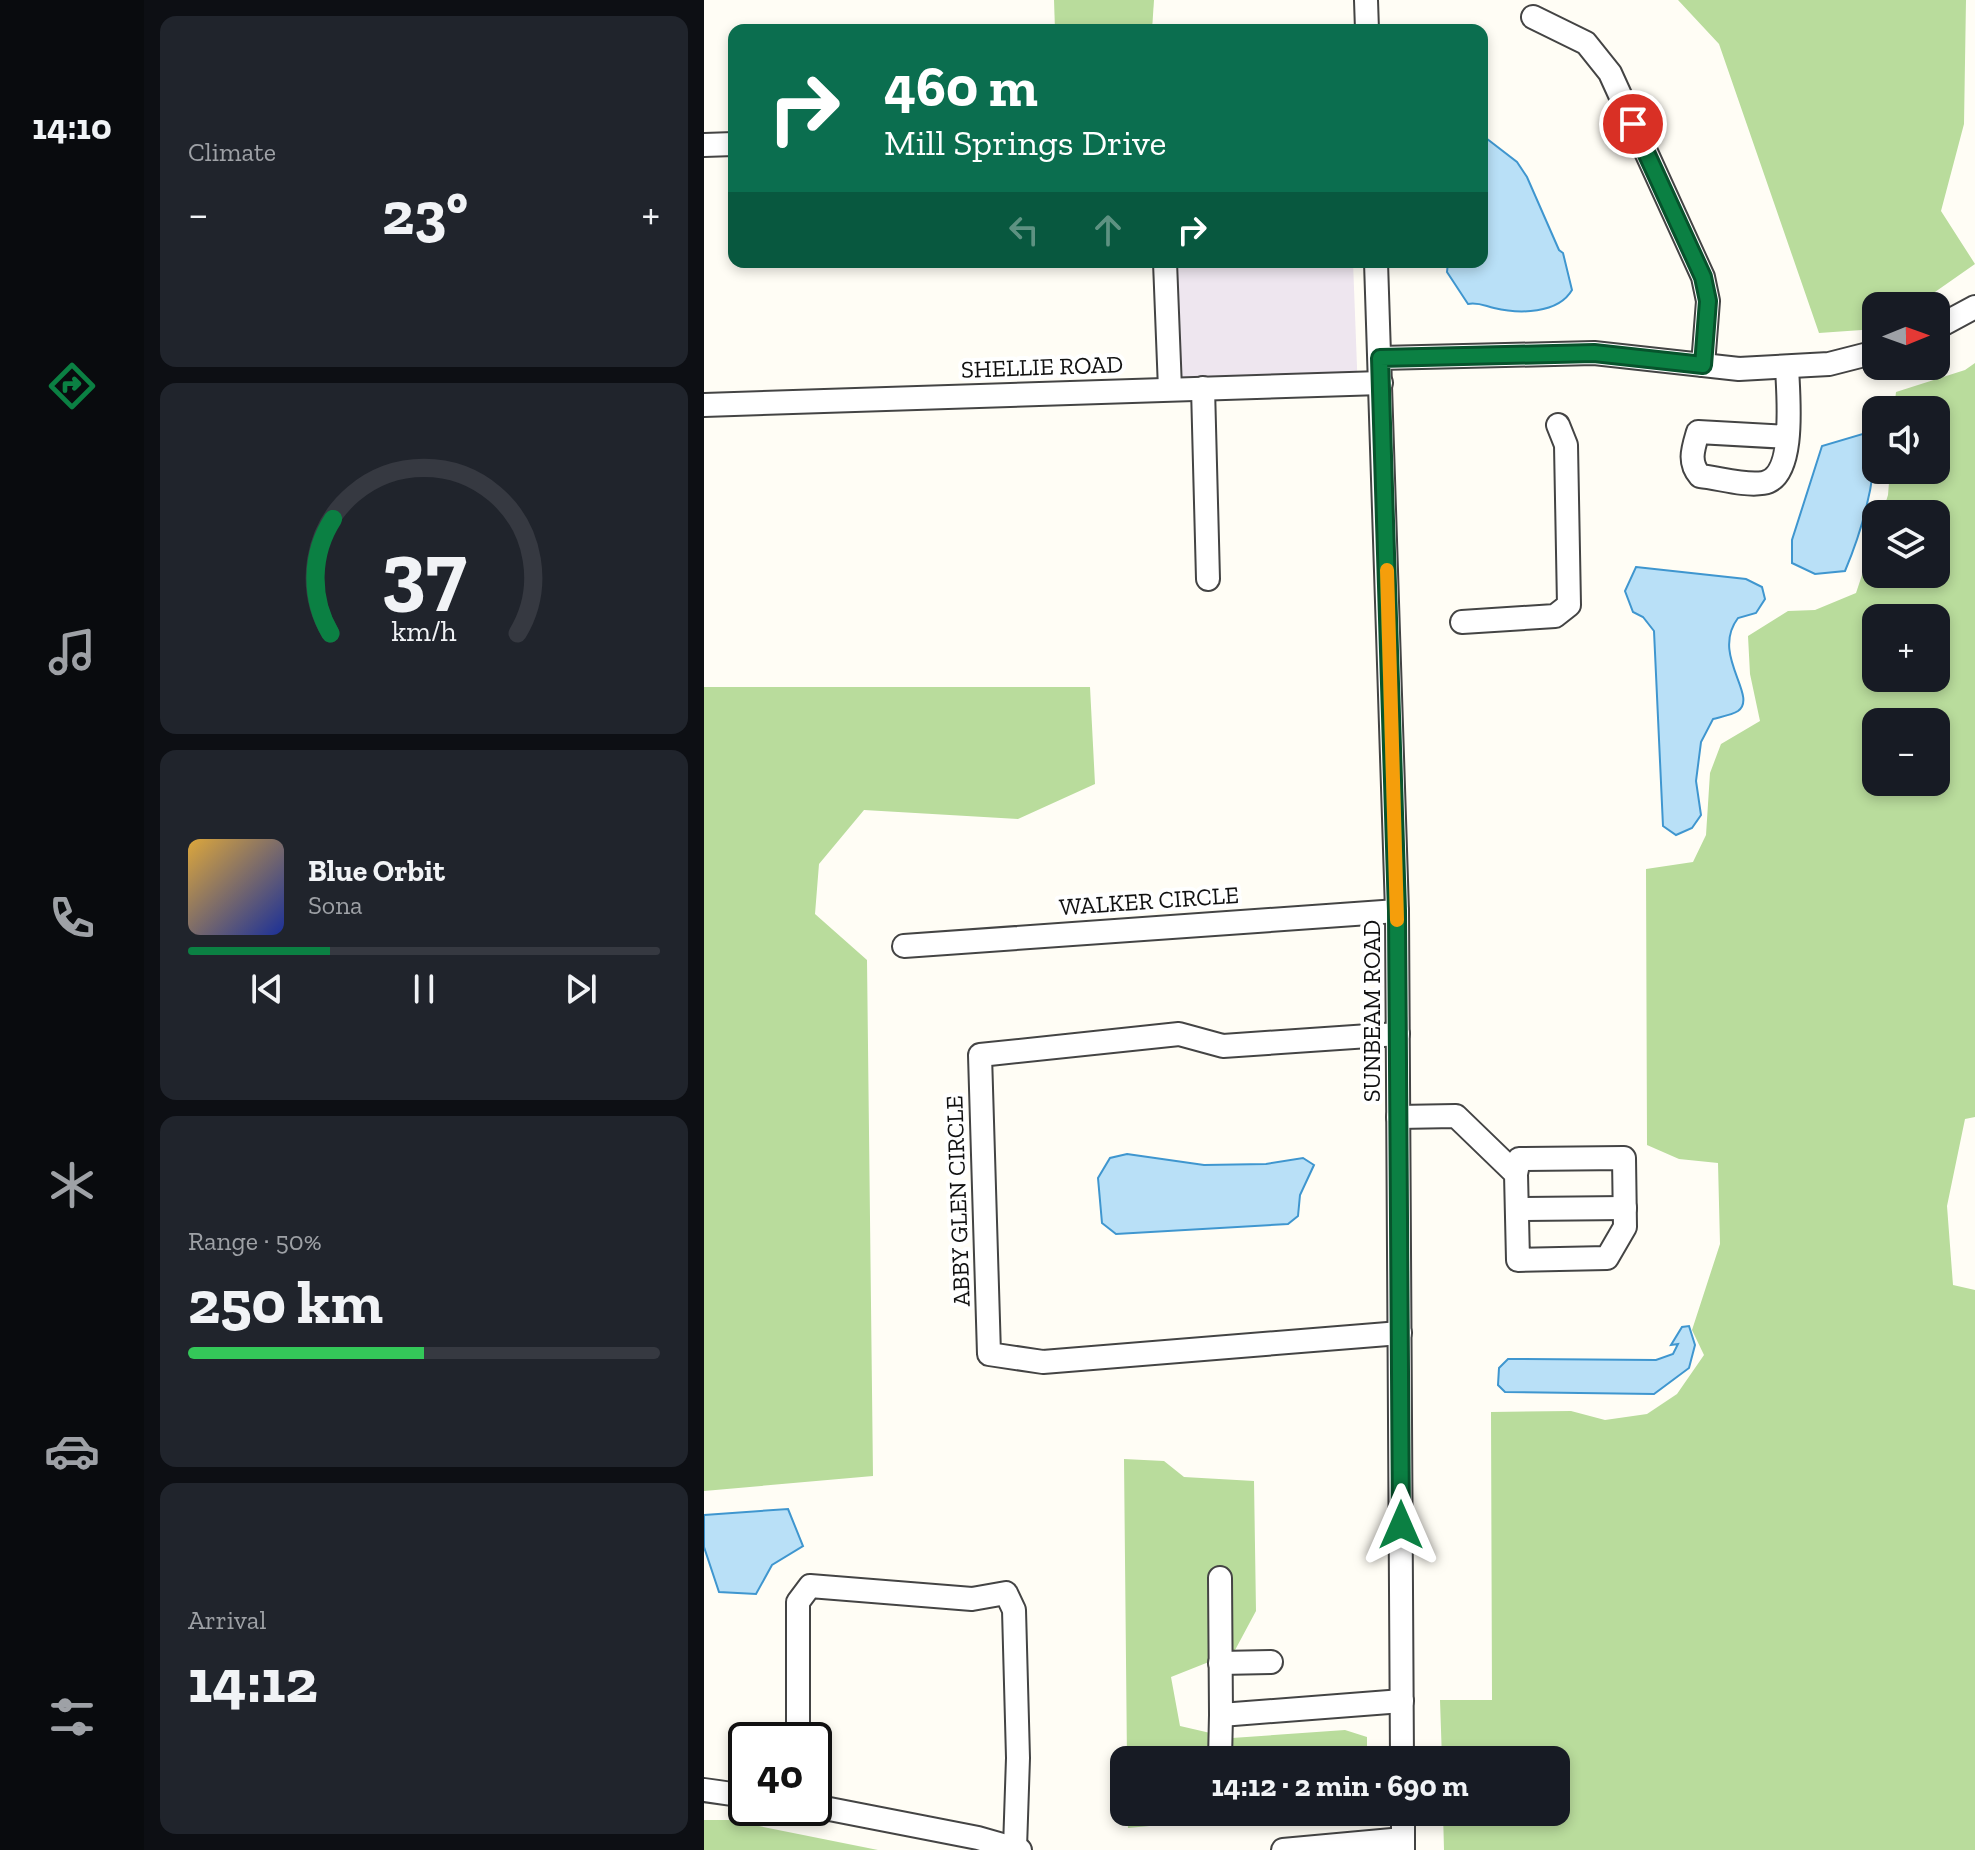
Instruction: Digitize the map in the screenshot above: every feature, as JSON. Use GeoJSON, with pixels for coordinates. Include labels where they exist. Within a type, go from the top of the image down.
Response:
{"type":"FeatureCollection","features":[{"type":"Feature","properties":{"kind":"street"},"geometry":{"type":"LineString","coordinates":[[1366,0],[1367,24]]}},
{"type":"Feature","properties":{"kind":"street"},"geometry":{"type":"LineString","coordinates":[[1533,17],[1586,43],[1610,73],[1703,277],[1708,301],[1703,365]]}},
{"type":"Feature","properties":{"kind":"street"},"geometry":{"type":"LineString","coordinates":[[704,145],[728,144]]}},
{"type":"Feature","properties":{"kind":"street"},"geometry":{"type":"LineString","coordinates":[[1165,268],[1170,389]]}},
{"type":"Feature","properties":{"kind":"street","name":"SUNBEAM ROAD"},"geometry":{"type":"LineString","coordinates":[[1376,268],[1397,911],[1402,1746]]}},
{"type":"Feature","properties":{"kind":"street"},"geometry":{"type":"LineString","coordinates":[[1950,320],[1975,307]]}},
{"type":"Feature","properties":{"kind":"street"},"geometry":{"type":"LineString","coordinates":[[1380,358],[1594,353],[1703,365],[1787,367],[1829,364],[1862,356]]}},
{"type":"Feature","properties":{"kind":"street"},"geometry":{"type":"LineString","coordinates":[[1787,367],[1787,437]]}},
{"type":"Feature","properties":{"kind":"street","name":"SHELLIE ROAD"},"geometry":{"type":"LineString","coordinates":[[704,405],[1381,383]]}},
{"type":"Feature","properties":{"kind":"street"},"geometry":{"type":"LineString","coordinates":[[1203,388],[1208,579]]}},
{"type":"Feature","properties":{"kind":"street"},"geometry":{"type":"LineString","coordinates":[[1462,622],[1555,616],[1569,605],[1566,445],[1558,425]]}},
{"type":"Feature","properties":{"kind":"street","name":"WALKER CIRCLE"},"geometry":{"type":"LineString","coordinates":[[904,946],[1397,911]]}},
{"type":"Feature","properties":{"kind":"street","name":"ABBY GLEN CIRCLE"},"geometry":{"type":"LineString","coordinates":[[1398,1034],[1223,1046],[1179,1034],[980,1055],[989,1354],[1043,1362],[1400,1333]]}},
{"type":"Feature","properties":{"kind":"street"},"geometry":{"type":"LineString","coordinates":[[1398,1117],[1456,1116],[1516,1174]]}},
{"type":"Feature","properties":{"kind":"street"},"geometry":{"type":"LineString","coordinates":[[1624,1158],[1625,1208],[1625,1227],[1607,1258],[1518,1260],[1516,1174],[1519,1159],[1624,1158]]}},
{"type":"Feature","properties":{"kind":"street"},"geometry":{"type":"LineString","coordinates":[[1517,1209],[1625,1208]]}},
{"type":"Feature","properties":{"kind":"street"},"geometry":{"type":"LineString","coordinates":[[1220,1578],[1220,1746]]}},
{"type":"Feature","properties":{"kind":"street"},"geometry":{"type":"LineString","coordinates":[[798,1722],[798,1602],[810,1586],[972,1599],[1006,1593],[1014,1610],[1018,1849],[832,1810]]}},
{"type":"Feature","properties":{"kind":"street"},"geometry":{"type":"LineString","coordinates":[[1220,1663],[1271,1662]]}},
{"type":"Feature","properties":{"kind":"street"},"geometry":{"type":"LineString","coordinates":[[1221,1715],[1402,1701]]}},
{"type":"Feature","properties":{"kind":"street"},"geometry":{"type":"LineString","coordinates":[[704,1790],[728,1793]]}},
{"type":"Feature","properties":{"kind":"street"},"geometry":{"type":"LineString","coordinates":[[1283,1850],[1403,1845]]}},
{"type":"Feature","properties":{"kind":"shaded area"},"geometry":{"type":"Polygon","coordinates":[[[1152,268],[1353,268],[1358,393],[1160,396],[1152,268]]]}},
{"type":"Feature","properties":{"kind":"green space"},"geometry":{"type":"Polygon","coordinates":[[[1054,0],[1154,0],[1152,24],[1055,24],[1054,0]]]}},
{"type":"Feature","properties":{"kind":"green space"},"geometry":{"type":"Polygon","coordinates":[[[1678,0],[1966,0],[1964,124],[1941,211],[1975,264],[1935,292],[1862,292],[1862,330],[1819,333],[1719,44],[1678,0]]]}},
{"type":"Feature","properties":{"kind":"green space"},"geometry":{"type":"Polygon","coordinates":[[[1975,363],[1975,1117],[1965,1119],[1947,1206],[1953,1285],[1975,1290],[1975,1850],[1444,1850],[1443,1826],[1570,1826],[1570,1746],[1442,1746],[1440,1700],[1492,1700],[1491,1412],[1571,1411],[1605,1420],[1647,1414],[1677,1394],[1704,1355],[1692,1330],[1720,1244],[1718,1163],[1679,1159],[1647,1145],[1646,869],[1693,862],[1706,835],[1710,773],[1721,744],[1760,721],[1750,674],[1748,636],[1788,611],[1815,610],[1856,593],[1862,575],[1862,588],[1950,588],[1950,500],[1886,500],[1889,484],[1950,484],[1950,396],[1896,396],[1896,392],[1934,380],[1950,380],[1950,375],[1975,363]]]}},
{"type":"Feature","properties":{"kind":"green space"},"geometry":{"type":"Polygon","coordinates":[[[704,687],[1090,687],[1095,784],[1018,819],[864,810],[819,864],[815,914],[867,960],[873,1476],[704,1491],[704,687]]]}},
{"type":"Feature","properties":{"kind":"green space"},"geometry":{"type":"Polygon","coordinates":[[[1124,1459],[1164,1461],[1184,1477],[1254,1481],[1256,1611],[1234,1652],[1171,1677],[1180,1726],[1232,1738],[1345,1730],[1367,1737],[1367,1746],[1127,1746],[1124,1459]]]}},
{"type":"Feature","properties":{"kind":"green space"},"geometry":{"type":"Polygon","coordinates":[[[704,1820],[728,1820],[728,1826],[759,1826],[878,1850],[704,1850],[704,1820]]]}},
{"type":"Feature","properties":{"kind":"water"},"geometry":{"type":"Polygon","coordinates":[[[1488,140],[1517,162],[1527,177],[1563,253],[1572,290],[1566,298],[1548,308],[1515,311],[1494,308],[1468,304],[1447,268],[1488,268],[1488,140]]]}},
{"type":"Feature","properties":{"kind":"water"},"geometry":{"type":"Polygon","coordinates":[[[1862,434],[1862,484],[1871,484],[1868,500],[1862,500],[1862,523],[1845,571],[1815,574],[1792,563],[1792,540],[1822,446],[1862,434]]]}},
{"type":"Feature","properties":{"kind":"water"},"geometry":{"type":"Polygon","coordinates":[[[1636,567],[1746,579],[1762,587],[1765,599],[1756,613],[1738,618],[1731,632],[1731,660],[1743,704],[1738,711],[1713,719],[1701,742],[1696,781],[1701,815],[1692,828],[1676,835],[1663,826],[1654,631],[1643,617],[1633,612],[1625,591],[1636,567]]]}},
{"type":"Feature","properties":{"kind":"water"},"geometry":{"type":"Polygon","coordinates":[[[1127,1154],[1204,1165],[1266,1164],[1303,1158],[1314,1165],[1300,1195],[1298,1216],[1288,1224],[1116,1234],[1102,1223],[1098,1178],[1110,1158],[1127,1154]]]}},
{"type":"Feature","properties":{"kind":"water"},"geometry":{"type":"Polygon","coordinates":[[[1689,1326],[1695,1345],[1689,1368],[1654,1394],[1505,1392],[1498,1385],[1499,1368],[1508,1359],[1656,1360],[1673,1354],[1678,1344],[1671,1345],[1682,1327],[1689,1326]]]}},
{"type":"Feature","properties":{"kind":"water"},"geometry":{"type":"Polygon","coordinates":[[[788,1509],[803,1546],[772,1565],[756,1594],[719,1592],[704,1547],[704,1515],[788,1509]]]}},
{"type":"Feature","properties":{"kind":"slow traffic"},"geometry":{"type":"LineString","coordinates":[[1387,570],[1397,920]]}},
{"type":"Feature","properties":{"kind":"route"},"geometry":{"type":"LineString","coordinates":[[1401,1525],[1397,911],[1380,358],[1556,352],[1703,365],[1708,301],[1703,277],[1633,124]]}}]}
